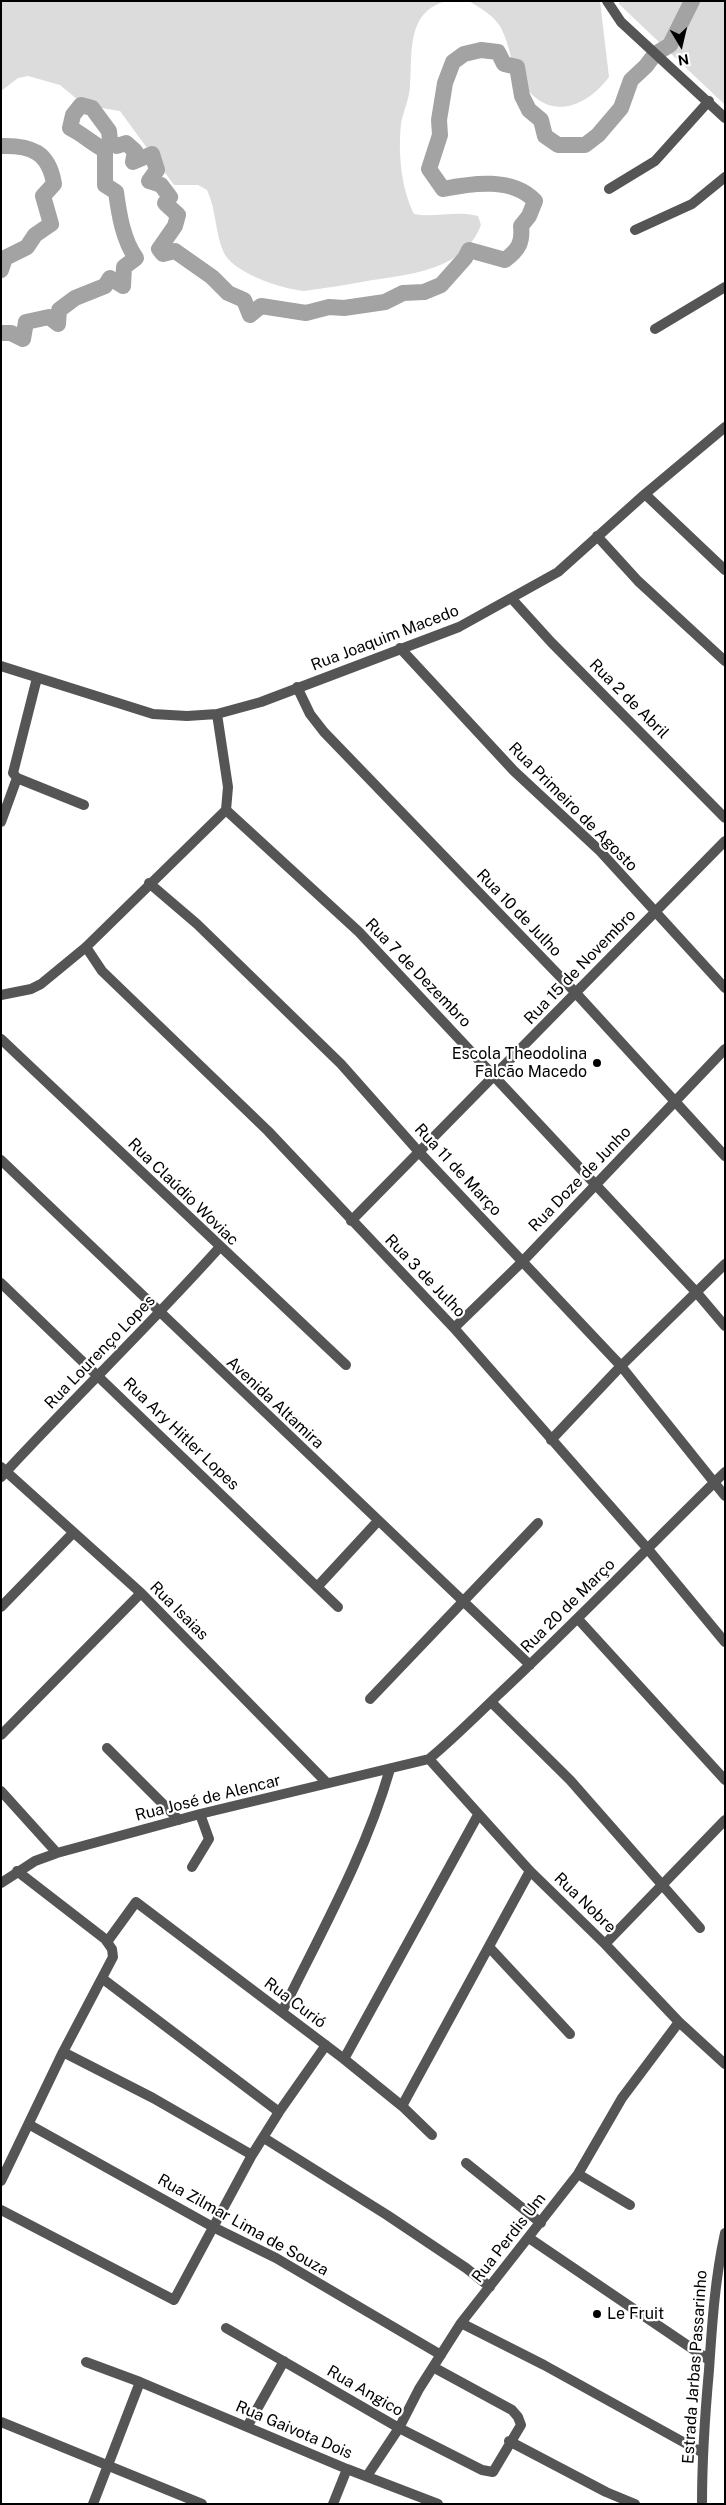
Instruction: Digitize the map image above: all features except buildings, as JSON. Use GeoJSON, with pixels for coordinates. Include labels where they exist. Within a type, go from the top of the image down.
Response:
{"type":"FeatureCollection","features":[{"type":"Feature","properties":{"kind":"street"},"geometry":{"type":"LineString","coordinates":[[607,1],[621,22],[709,101],[725,118]]}},
{"type":"Feature","properties":{"kind":"street"},"geometry":{"type":"LineString","coordinates":[[609,189],[665,151],[709,101]]}},
{"type":"Feature","properties":{"kind":"street"},"geometry":{"type":"LineString","coordinates":[[635,230],[692,204],[725,177]]}},
{"type":"Feature","properties":{"kind":"street"},"geometry":{"type":"LineString","coordinates":[[655,329],[725,287]]}},
{"type":"Feature","properties":{"kind":"street","name":"Rua Joaquim Macedo"},"geometry":{"type":"LineString","coordinates":[[1,666],[153,714],[187,716],[216,714],[261,702],[459,627],[558,572],[645,494],[725,427]]}},
{"type":"Feature","properties":{"kind":"street"},"geometry":{"type":"LineString","coordinates":[[645,494],[725,570]]}},
{"type":"Feature","properties":{"kind":"street"},"geometry":{"type":"LineString","coordinates":[[597,536],[638,581],[725,661]]}},
{"type":"Feature","properties":{"kind":"street","name":"Rua 2 de Abril"},"geometry":{"type":"LineString","coordinates":[[512,599],[551,642],[725,818]]}},
{"type":"Feature","properties":{"kind":"street","name":"Rua Primeiro de Agosto"},"geometry":{"type":"LineString","coordinates":[[400,648],[514,771],[599,850],[725,988]]}},
{"type":"Feature","properties":{"kind":"street"},"geometry":{"type":"LineString","coordinates":[[1,822],[15,776],[13,768],[37,678]]}},
{"type":"Feature","properties":{"kind":"street","name":"Rua 10 de Julho"},"geometry":{"type":"LineString","coordinates":[[297,687],[310,714],[324,732],[574,991],[674,1103],[725,1156]]}},
{"type":"Feature","properties":{"kind":"street"},"geometry":{"type":"LineString","coordinates":[[1,995],[31,989],[41,984],[86,947],[226,810],[228,787],[216,714]]}},
{"type":"Feature","properties":{"kind":"street"},"geometry":{"type":"LineString","coordinates":[[15,776],[84,805]]}},
{"type":"Feature","properties":{"kind":"street","name":"Rua 7 de Dezembro"},"geometry":{"type":"LineString","coordinates":[[226,810],[360,932],[496,1075],[697,1293],[725,1326]]}},
{"type":"Feature","properties":{"kind":"street","name":"Rua 15 de Novembro"},"geometry":{"type":"LineString","coordinates":[[351,1221],[496,1075],[574,991],[725,841]]}},
{"type":"Feature","properties":{"kind":"street","name":"Rua 11 de Março"},"geometry":{"type":"LineString","coordinates":[[150,884],[197,924],[341,1064],[419,1152],[621,1366],[725,1496]]}},
{"type":"Feature","properties":{"kind":"street","name":"Rua 3 de Julho"},"geometry":{"type":"LineString","coordinates":[[86,947],[102,971],[268,1132],[454,1328],[647,1548],[725,1642]]}},
{"type":"Feature","properties":{"kind":"street","name":"Rua Claúdio Woviac"},"geometry":{"type":"LineString","coordinates":[[1,1039],[192,1217],[219,1248],[346,1365]]}},
{"type":"Feature","properties":{"kind":"street","name":"Rua Doze de Junho"},"geometry":{"type":"LineString","coordinates":[[454,1328],[523,1261],[725,1050]]}},
{"type":"Feature","properties":{"kind":"street","name":"Avenida Altamira"},"geometry":{"type":"LineString","coordinates":[[1,1160],[160,1314],[530,1665]]}},
{"type":"Feature","properties":{"kind":"street","name":"Rua Lourenço Lopes"},"geometry":{"type":"LineString","coordinates":[[3,1472],[160,1314],[219,1248]]}},
{"type":"Feature","properties":{"kind":"street"},"geometry":{"type":"LineString","coordinates":[[551,1440],[621,1366],[725,1264]]}},
{"type":"Feature","properties":{"kind":"street","name":"Rua Ary Hitler Lopes"},"geometry":{"type":"LineString","coordinates":[[1,1283],[338,1607]]}},
{"type":"Feature","properties":{"kind":"street","name":"Rua Isaias"},"geometry":{"type":"LineString","coordinates":[[3,1472],[141,1593],[327,1783]]}},
{"type":"Feature","properties":{"kind":"street","name":"Rua 20 de Março"},"geometry":{"type":"LineString","coordinates":[[429,1759],[578,1620],[647,1548],[725,1472]]}},
{"type":"Feature","properties":{"kind":"street"},"geometry":{"type":"LineString","coordinates":[[318,1586],[378,1521]]}},
{"type":"Feature","properties":{"kind":"street"},"geometry":{"type":"LineString","coordinates":[[370,1699],[538,1523]]}},
{"type":"Feature","properties":{"kind":"street"},"geometry":{"type":"LineString","coordinates":[[1,1607],[73,1533]]}},
{"type":"Feature","properties":{"kind":"street"},"geometry":{"type":"LineString","coordinates":[[1,1735],[141,1593]]}},
{"type":"Feature","properties":{"kind":"street"},"geometry":{"type":"LineString","coordinates":[[578,1620],[725,1780]]}},
{"type":"Feature","properties":{"kind":"street"},"geometry":{"type":"LineString","coordinates":[[491,1702],[570,1780],[700,1928]]}},
{"type":"Feature","properties":{"kind":"street"},"geometry":{"type":"LineString","coordinates":[[107,1748],[179,1820]]}},
{"type":"Feature","properties":{"kind":"street","name":"Rua José de Alencar"},"geometry":{"type":"LineString","coordinates":[[1,1883],[16,1871],[57,1853],[200,1814],[429,1759]]}},
{"type":"Feature","properties":{"kind":"street","name":"Rua Nobre"},"geometry":{"type":"LineString","coordinates":[[429,1759],[530,1871],[605,1944],[679,2022],[725,2064]]}},
{"type":"Feature","properties":{"kind":"street"},"geometry":{"type":"LineString","coordinates":[[282,2012],[344,1888],[379,1807],[390,1769]]}},
{"type":"Feature","properties":{"kind":"street"},"geometry":{"type":"LineString","coordinates":[[1,1791],[57,1853]]}},
{"type":"Feature","properties":{"kind":"street"},"geometry":{"type":"LineString","coordinates":[[192,1867],[209,1839],[200,1814]]}},
{"type":"Feature","properties":{"kind":"street"},"geometry":{"type":"LineString","coordinates":[[344,2059],[478,1815]]}},
{"type":"Feature","properties":{"kind":"street"},"geometry":{"type":"LineString","coordinates":[[605,1944],[725,1820]]}},
{"type":"Feature","properties":{"kind":"street"},"geometry":{"type":"LineString","coordinates":[[1,2181],[30,2125],[63,2052],[113,1957],[107,1942],[16,1871]]}},
{"type":"Feature","properties":{"kind":"street"},"geometry":{"type":"LineString","coordinates":[[402,2106],[530,1871]]}},
{"type":"Feature","properties":{"kind":"street","name":"Rua Curió"},"geometry":{"type":"LineString","coordinates":[[107,1942],[136,1902],[344,2059],[402,2106],[432,2135]]}},
{"type":"Feature","properties":{"kind":"street"},"geometry":{"type":"LineString","coordinates":[[489,1947],[570,2034]]}},
{"type":"Feature","properties":{"kind":"street"},"geometry":{"type":"LineString","coordinates":[[103,1979],[279,2112]]}},
{"type":"Feature","properties":{"kind":"street","name":"Rua Perdis Um"},"geometry":{"type":"LineString","coordinates":[[367,2476],[399,2428],[433,2366],[461,2323],[530,2238],[578,2174],[622,2098],[679,2022]]}},
{"type":"Feature","properties":{"kind":"street"},"geometry":{"type":"LineString","coordinates":[[1,2210],[174,2300],[252,2155],[279,2112],[326,2045]]}},
{"type":"Feature","properties":{"kind":"street"},"geometry":{"type":"LineString","coordinates":[[63,2052],[153,2098],[252,2155]]}},
{"type":"Feature","properties":{"kind":"street","name":"Rua Zilmar Lima de Souza"},"geometry":{"type":"LineString","coordinates":[[30,2125],[213,2227],[276,2258],[440,2355]]}},
{"type":"Feature","properties":{"kind":"street"},"geometry":{"type":"LineString","coordinates":[[264,2138],[376,2208],[466,2268],[490,2287]]}},
{"type":"Feature","properties":{"kind":"street"},"geometry":{"type":"LineString","coordinates":[[466,2163],[541,2223]]}},
{"type":"Feature","properties":{"kind":"street"},"geometry":{"type":"LineString","coordinates":[[578,2174],[630,2205]]}},
{"type":"Feature","properties":{"kind":"street","name":"Estrada Jarbas Passarinho"},"geometry":{"type":"LineString","coordinates":[[702,2504],[709,2360],[718,2265],[725,2233]]}},
{"type":"Feature","properties":{"kind":"street"},"geometry":{"type":"LineString","coordinates":[[530,2238],[709,2360]]}},
{"type":"Feature","properties":{"kind":"street"},"geometry":{"type":"LineString","coordinates":[[461,2323],[544,2365],[703,2453]]}},
{"type":"Feature","properties":{"kind":"street","name":"Rua Angico"},"geometry":{"type":"LineString","coordinates":[[226,2328],[399,2428],[482,2470],[493,2472],[509,2441]]}},
{"type":"Feature","properties":{"kind":"street"},"geometry":{"type":"LineString","coordinates":[[247,2427],[284,2361]]}},
{"type":"Feature","properties":{"kind":"street","name":"Rua Gaivota Dois"},"geometry":{"type":"LineString","coordinates":[[86,2362],[140,2382],[347,2469],[438,2504]]}},
{"type":"Feature","properties":{"kind":"street"},"geometry":{"type":"LineString","coordinates":[[433,2366],[512,2410],[518,2417],[521,2425],[509,2441],[606,2492],[635,2504]]}},
{"type":"Feature","properties":{"kind":"street"},"geometry":{"type":"LineString","coordinates":[[93,2504],[109,2467],[140,2382]]}},
{"type":"Feature","properties":{"kind":"street"},"geometry":{"type":"LineString","coordinates":[[1,2422],[202,2504]]}},
{"type":"Feature","properties":{"kind":"street"},"geometry":{"type":"LineString","coordinates":[[333,2504],[347,2469]]}},
{"type":"Feature","properties":{"kind":"shaded area"},"geometry":{"type":"Polygon","coordinates":[[[1,1],[447,1],[433,6],[424,14],[414,36],[409,92],[401,124],[400,147],[403,182],[414,214],[470,214],[478,216],[481,225],[473,240],[463,251],[436,267],[421,272],[304,291],[283,287],[247,273],[228,259],[223,251],[207,190],[198,185],[174,185],[120,111],[84,105],[60,85],[28,76],[18,78],[1,91],[1,1]]]}},
{"type":"Feature","properties":{"kind":"shaded area"},"geometry":{"type":"Polygon","coordinates":[[[469,1],[600,1],[609,77],[586,99],[574,104],[562,107],[538,100],[527,90],[518,75],[504,34],[498,24],[487,13],[469,1]]]}},
{"type":"Feature","properties":{"kind":"shaded area"},"geometry":{"type":"Polygon","coordinates":[[[619,1],[725,1],[725,105],[619,4],[619,1]]]}},
{"type":"Feature","properties":{"kind":"waterway"},"geometry":{"type":"LineString","coordinates":[[1,333],[11,333],[23,339],[26,322],[49,317],[58,324],[59,310],[75,298],[105,286],[110,278],[123,286],[124,267],[136,258],[125,235],[116,192],[105,185],[105,150],[70,128],[73,115],[81,105],[92,108],[109,131],[110,141],[117,146],[126,143],[135,151],[133,162],[152,154],[157,170],[149,181],[161,185],[170,197],[165,203],[178,215],[175,226],[159,249],[163,254],[175,251],[212,277],[228,293],[244,300],[250,315],[261,306],[306,313],[329,307],[344,308],[385,302],[403,293],[424,292],[441,285],[465,258],[469,250],[505,260],[519,246],[521,226],[529,216],[535,201],[526,193],[504,185],[479,184],[443,189],[429,169],[440,135],[439,120],[445,83],[453,62],[464,54],[481,50],[498,52],[504,64],[517,67],[522,96],[529,110],[541,120],[545,136],[558,145],[585,145],[598,135],[621,108],[631,80],[646,66],[655,54],[670,45],[692,1]]}},
{"type":"Feature","properties":{"kind":"waterway"},"geometry":{"type":"LineString","coordinates":[[1,146],[21,147],[37,153],[48,164],[54,184],[43,196],[51,224],[35,235],[27,247],[5,258],[1,270]]}},
{"type":"Feature","properties":{"kind":"place","name":"Escola Theodolina Falcão Macedo"},"geometry":{"type":"Point","coordinates":[597,1063]}},
{"type":"Feature","properties":{"kind":"place","name":"Le Fruit"},"geometry":{"type":"Point","coordinates":[597,2314]}}]}
